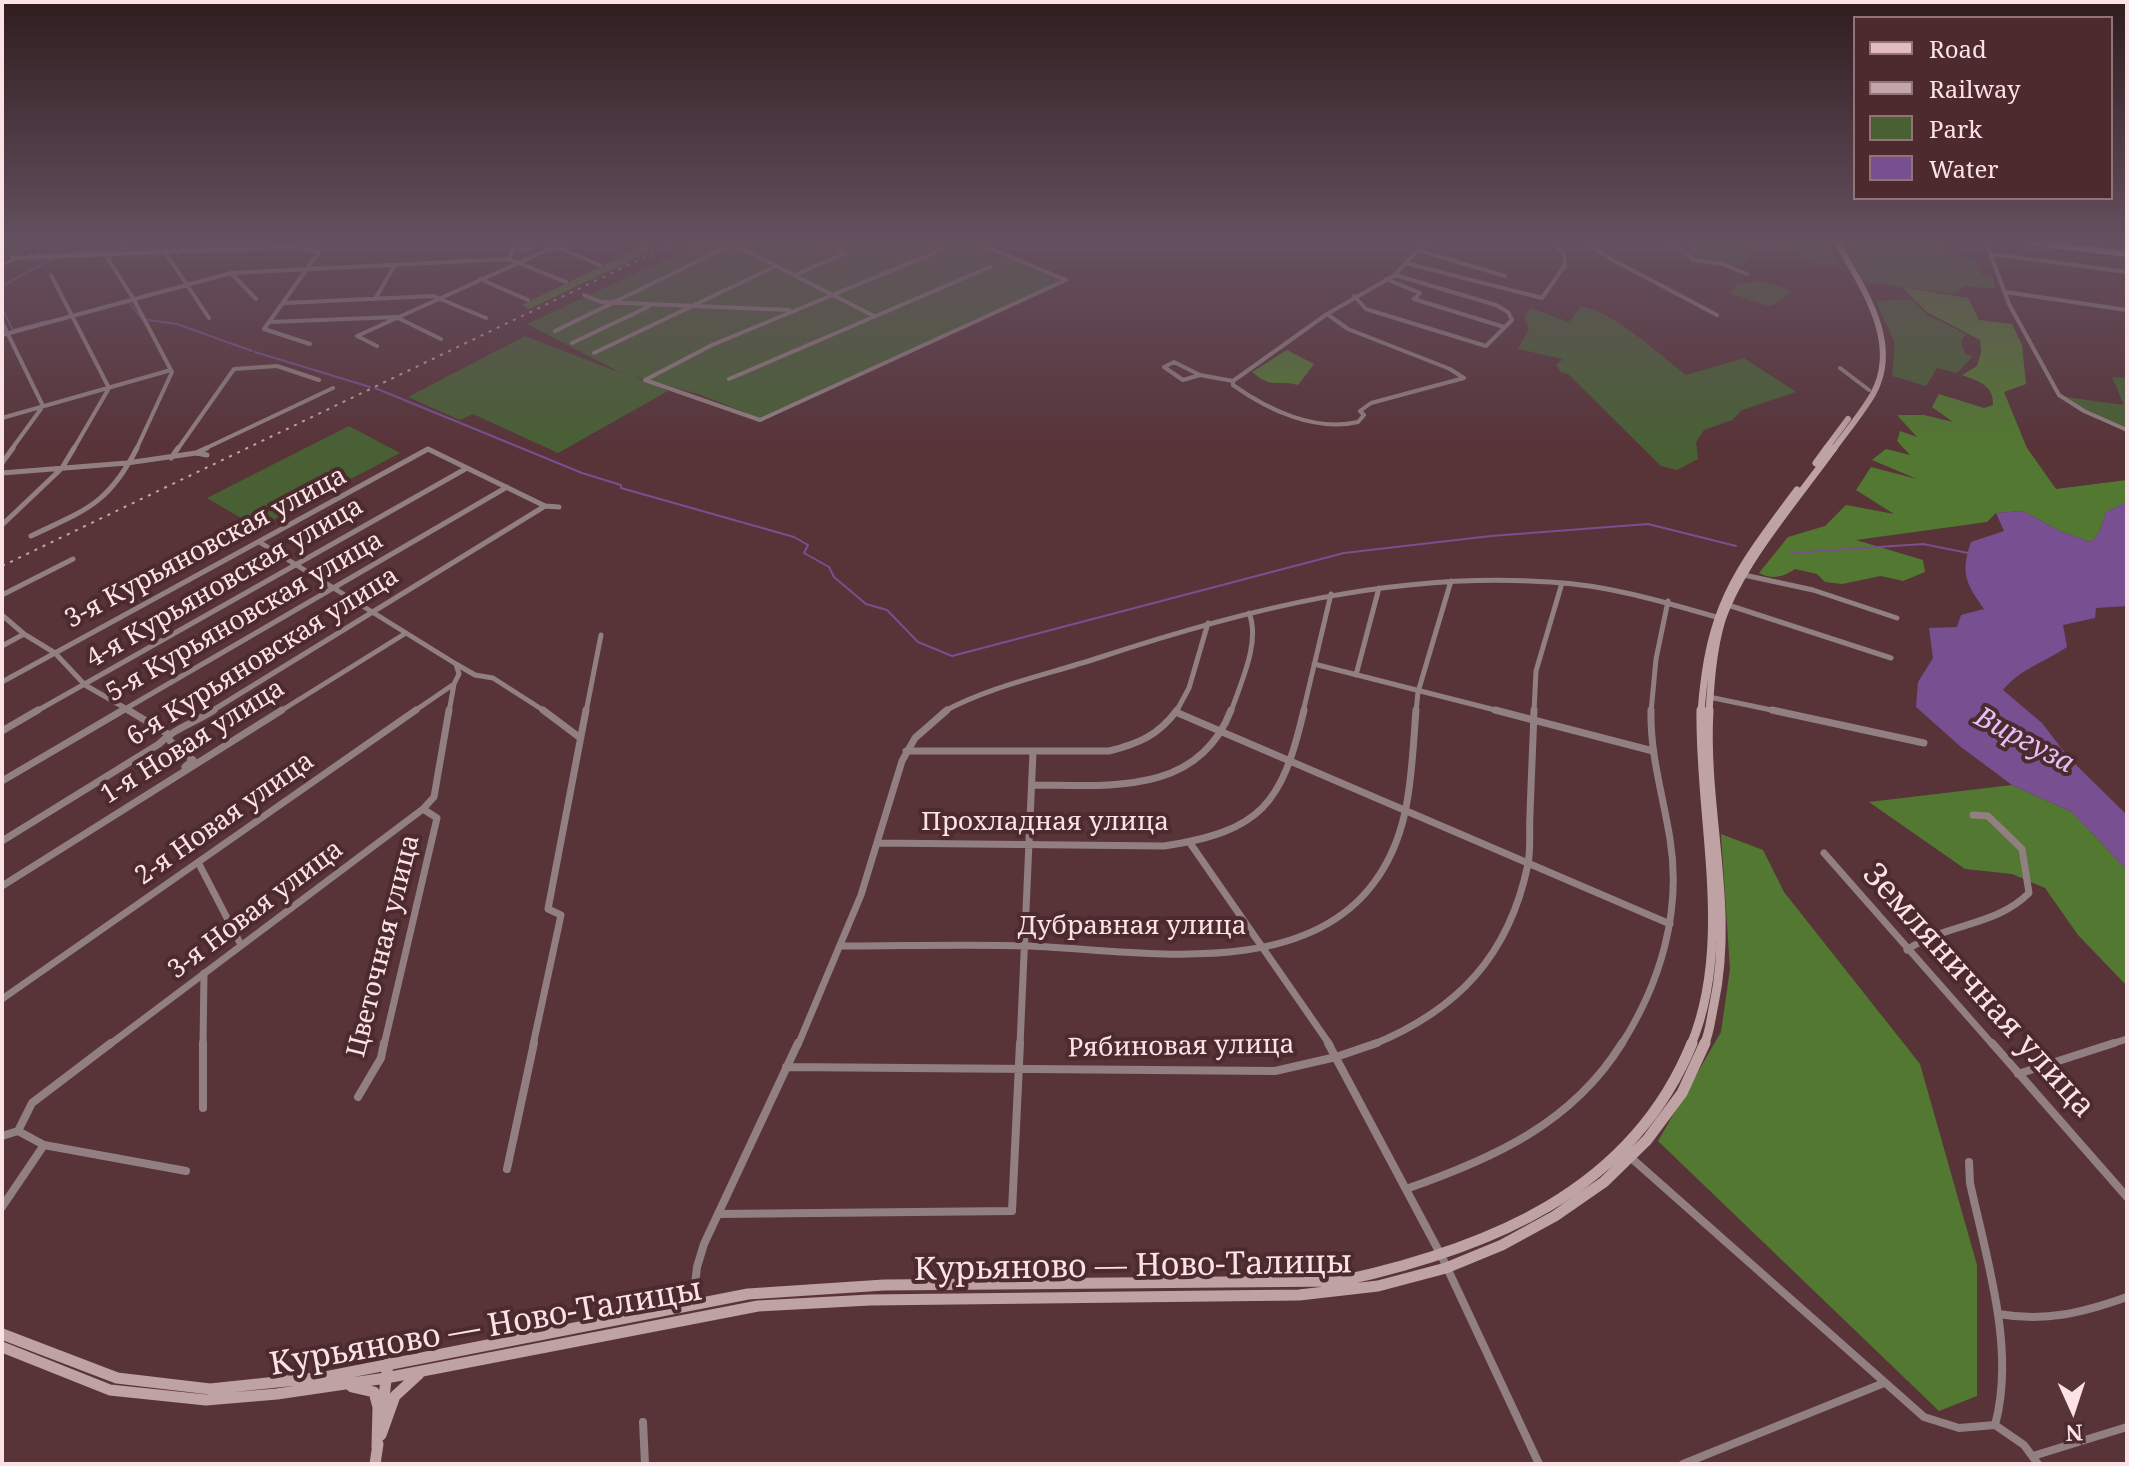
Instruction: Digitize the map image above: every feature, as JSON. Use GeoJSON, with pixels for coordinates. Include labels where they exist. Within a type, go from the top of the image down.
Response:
{"type":"FeatureCollection","features":[{"type":"Feature","properties":{"kind":"main road","name":"Курьяново — Ново-Талицы"},"geometry":{"type":"LineString","coordinates":[[2,1347],[87,1383],[132,1395],[218,1399],[386,1378],[758,1306],[870,1300],[1299,1295],[1389,1284],[1444,1262],[1540,1214],[1627,1154],[1681,1074],[1706,1007],[1712,936],[1701,753],[1716,617],[1737,572],[1869,390],[1881,353],[1877,332],[1867,310]]}},
{"type":"Feature","properties":{"kind":"main road","name":"Курьяново — Ново-Талицы"},"geometry":{"type":"LineString","coordinates":[[1706,696],[1728,605],[1744,575],[1881,378],[1886,354],[1882,333],[1870,310]]}},
{"type":"Feature","properties":{"kind":"main road","name":"Курьяново — Ново-Талицы"},"geometry":{"type":"LineString","coordinates":[[2,1334],[96,1372],[138,1383],[172,1387],[246,1387],[325,1377],[693,1302],[774,1291],[884,1285],[1341,1281],[1444,1262]]}},
{"type":"Feature","properties":{"kind":"main road"},"geometry":{"type":"LineString","coordinates":[[375,1464],[388,1363]]}},
{"type":"Feature","properties":{"kind":"main road"},"geometry":{"type":"LineString","coordinates":[[377,1447],[395,1396],[408,1381],[423,1371]]}},
{"type":"Feature","properties":{"kind":"main road"},"geometry":{"type":"LineString","coordinates":[[323,1387],[361,1387],[374,1392],[378,1407],[377,1447]]}},
{"type":"Feature","properties":{"kind":"street"},"geometry":{"type":"LineString","coordinates":[[70,310],[109,388]]}},
{"type":"Feature","properties":{"kind":"street"},"geometry":{"type":"LineString","coordinates":[[5,334],[88,310]]}},
{"type":"Feature","properties":{"kind":"street"},"geometry":{"type":"LineString","coordinates":[[140,310],[172,371]]}},
{"type":"Feature","properties":{"kind":"street"},"geometry":{"type":"LineString","coordinates":[[203,310],[209,318]]}},
{"type":"Feature","properties":{"kind":"street"},"geometry":{"type":"LineString","coordinates":[[279,310],[264,329],[310,344]]}},
{"type":"Feature","properties":{"kind":"street"},"geometry":{"type":"LineString","coordinates":[[377,346],[357,336],[411,310]]}},
{"type":"Feature","properties":{"kind":"street"},"geometry":{"type":"LineString","coordinates":[[468,310],[486,318]]}},
{"type":"Feature","properties":{"kind":"street"},"geometry":{"type":"LineString","coordinates":[[555,331],[598,310]]}},
{"type":"Feature","properties":{"kind":"street"},"geometry":{"type":"LineString","coordinates":[[572,343],[641,310]]}},
{"type":"Feature","properties":{"kind":"street"},"geometry":{"type":"LineString","coordinates":[[594,353],[686,310]]}},
{"type":"Feature","properties":{"kind":"street"},"geometry":{"type":"LineString","coordinates":[[784,310],[793,311]]}},
{"type":"Feature","properties":{"kind":"street"},"geometry":{"type":"LineString","coordinates":[[863,310],[874,316]]}},
{"type":"Feature","properties":{"kind":"street"},"geometry":{"type":"LineString","coordinates":[[729,379],[887,310]]}},
{"type":"Feature","properties":{"kind":"street"},"geometry":{"type":"LineString","coordinates":[[793,311],[712,345],[645,380],[760,420],[1000,310]]}},
{"type":"Feature","properties":{"kind":"street"},"geometry":{"type":"LineString","coordinates":[[1200,375],[1183,380],[1164,367],[1174,362],[1200,375],[1233,381],[1332,310]]}},
{"type":"Feature","properties":{"kind":"street"},"geometry":{"type":"LineString","coordinates":[[1371,310],[1486,346],[1512,316],[1504,310]]}},
{"type":"Feature","properties":{"kind":"street"},"geometry":{"type":"LineString","coordinates":[[1451,310],[1504,327]]}},
{"type":"Feature","properties":{"kind":"street"},"geometry":{"type":"LineString","coordinates":[[1708,310],[1717,315]]}},
{"type":"Feature","properties":{"kind":"street"},"geometry":{"type":"LineString","coordinates":[[2013,310],[2059,395],[2084,411],[2127,430]]}},
{"type":"Feature","properties":{"kind":"street"},"geometry":{"type":"LineString","coordinates":[[1233,381],[1233,385],[1240,390],[1306,422],[1351,425],[1363,418],[1360,411],[1371,403],[1464,378],[1450,369],[1343,327],[1327,314]]}},
{"type":"Feature","properties":{"kind":"street"},"geometry":{"type":"LineString","coordinates":[[270,322],[396,317],[441,339]]}},
{"type":"Feature","properties":{"kind":"street"},"geometry":{"type":"LineString","coordinates":[[2,322],[5,334],[43,406]]}},
{"type":"Feature","properties":{"kind":"street"},"geometry":{"type":"LineString","coordinates":[[171,458],[234,369],[277,366],[319,380]]}},
{"type":"Feature","properties":{"kind":"street"},"geometry":{"type":"LineString","coordinates":[[1840,368],[1869,390]]}},
{"type":"Feature","properties":{"kind":"street"},"geometry":{"type":"LineString","coordinates":[[2,418],[172,371]]}},
{"type":"Feature","properties":{"kind":"street"},"geometry":{"type":"LineString","coordinates":[[31,536],[95,504],[106,495],[127,463],[172,371]]}},
{"type":"Feature","properties":{"kind":"street"},"geometry":{"type":"LineString","coordinates":[[2,525],[62,468],[109,388]]}},
{"type":"Feature","properties":{"kind":"street"},"geometry":{"type":"LineString","coordinates":[[2,473],[127,463],[196,453],[333,388]]}},
{"type":"Feature","properties":{"kind":"street"},"geometry":{"type":"LineString","coordinates":[[2,463],[43,406]]}},
{"type":"Feature","properties":{"kind":"street","name":"3-я Курьяновская улица"},"geometry":{"type":"LineString","coordinates":[[2,682],[428,449],[467,468]]}},
{"type":"Feature","properties":{"kind":"street"},"geometry":{"type":"LineString","coordinates":[[196,453],[207,455]]}},
{"type":"Feature","properties":{"kind":"street"},"geometry":{"type":"LineString","coordinates":[[467,468],[545,506],[559,507]]}},
{"type":"Feature","properties":{"kind":"street","name":"4-я Курьяновская улица"},"geometry":{"type":"LineString","coordinates":[[2,731],[467,468]]}},
{"type":"Feature","properties":{"kind":"street","name":"5-я Курьяновская улица"},"geometry":{"type":"LineString","coordinates":[[2,781],[507,487]]}},
{"type":"Feature","properties":{"kind":"street","name":"6-я Курьяновская улица"},"geometry":{"type":"LineString","coordinates":[[2,841],[159,744],[168,734],[187,727],[545,506]]}},
{"type":"Feature","properties":{"kind":"street"},"geometry":{"type":"LineString","coordinates":[[261,543],[456,664],[475,675],[493,678],[572,729],[579,737]]}},
{"type":"Feature","properties":{"kind":"street"},"geometry":{"type":"LineString","coordinates":[[2,595],[73,559]]}},
{"type":"Feature","properties":{"kind":"street"},"geometry":{"type":"LineString","coordinates":[[1744,575],[1813,590],[1897,618]]}},
{"type":"Feature","properties":{"kind":"street"},"geometry":{"type":"LineString","coordinates":[[693,1302],[697,1267],[718,1214],[841,946],[878,843],[906,751],[928,723],[959,704],[1208,623],[1331,594],[1451,581],[1562,583],[1668,601],[1716,617]]}},
{"type":"Feature","properties":{"kind":"street","name":"Дубравная улица"},"geometry":{"type":"LineString","coordinates":[[841,946],[1025,946],[1215,953],[1262,948],[1314,933],[1356,905],[1382,874],[1408,811],[1418,692],[1451,581]]}},
{"type":"Feature","properties":{"kind":"street","name":"Рябиновая улица"},"geometry":{"type":"LineString","coordinates":[[786,1067],[1275,1071],[1338,1057],[1399,1035],[1433,1016],[1457,997],[1492,956],[1513,915],[1528,863],[1536,671],[1562,583]]}},
{"type":"Feature","properties":{"kind":"street"},"geometry":{"type":"LineString","coordinates":[[1356,675],[1379,588]]}},
{"type":"Feature","properties":{"kind":"street","name":"Прохладная улица"},"geometry":{"type":"LineString","coordinates":[[878,843],[1030,842],[1143,846],[1190,843],[1245,825],[1263,809],[1283,781],[1292,761],[1331,594]]}},
{"type":"Feature","properties":{"kind":"street"},"geometry":{"type":"LineString","coordinates":[[1406,1189],[1464,1169],[1515,1145],[1557,1116],[1590,1087],[1641,1012],[1661,967],[1670,924],[1672,855],[1653,751],[1651,691],[1668,601]]}},
{"type":"Feature","properties":{"kind":"street"},"geometry":{"type":"LineString","coordinates":[[1728,605],[1891,658]]}},
{"type":"Feature","properties":{"kind":"street"},"geometry":{"type":"LineString","coordinates":[[1032,785],[1130,784],[1162,779],[1201,758],[1229,716],[1249,651],[1254,622],[1249,613]]}},
{"type":"Feature","properties":{"kind":"street"},"geometry":{"type":"LineString","coordinates":[[2,615],[24,634],[55,653],[85,685],[168,734],[170,741],[193,760],[165,783]]}},
{"type":"Feature","properties":{"kind":"street"},"geometry":{"type":"LineString","coordinates":[[906,751],[1109,751],[1134,746],[1158,734],[1178,713],[1208,623]]}},
{"type":"Feature","properties":{"kind":"street","name":"1-я Новая улица"},"geometry":{"type":"LineString","coordinates":[[2,886],[404,632]]}},
{"type":"Feature","properties":{"kind":"street"},"geometry":{"type":"LineString","coordinates":[[2,646],[24,634]]}},
{"type":"Feature","properties":{"kind":"street"},"geometry":{"type":"LineString","coordinates":[[507,1169],[561,915],[548,909],[601,635]]}},
{"type":"Feature","properties":{"kind":"street"},"geometry":{"type":"LineString","coordinates":[[423,809],[434,797],[454,684],[459,674],[456,664]]}},
{"type":"Feature","properties":{"kind":"street"},"geometry":{"type":"LineString","coordinates":[[1314,664],[1653,751]]}},
{"type":"Feature","properties":{"kind":"street","name":"2-я Новая улица"},"geometry":{"type":"LineString","coordinates":[[2,999],[454,684]]}},
{"type":"Feature","properties":{"kind":"street"},"geometry":{"type":"LineString","coordinates":[[1706,696],[1924,743]]}},
{"type":"Feature","properties":{"kind":"street"},"geometry":{"type":"LineString","coordinates":[[1178,713],[1670,924]]}},
{"type":"Feature","properties":{"kind":"street"},"geometry":{"type":"LineString","coordinates":[[718,1214],[1012,1211],[1033,752]]}},
{"type":"Feature","properties":{"kind":"street","name":"3-я Новая улица"},"geometry":{"type":"LineString","coordinates":[[18,1131],[32,1103],[423,809]]}},
{"type":"Feature","properties":{"kind":"street","name":"Цветочная улица"},"geometry":{"type":"LineString","coordinates":[[358,1097],[381,1058],[434,833],[437,818],[423,809]]}},
{"type":"Feature","properties":{"kind":"street"},"geometry":{"type":"LineString","coordinates":[[1907,950],[1923,939],[2010,912],[2029,893],[2022,849],[1988,816],[1973,815]]}},
{"type":"Feature","properties":{"kind":"street"},"geometry":{"type":"LineString","coordinates":[[1190,843],[1338,1057],[1444,1262],[1539,1464]]}},
{"type":"Feature","properties":{"kind":"street","name":"Земляничная улица"},"geometry":{"type":"LineString","coordinates":[[1824,853],[2127,1197]]}},
{"type":"Feature","properties":{"kind":"street"},"geometry":{"type":"LineString","coordinates":[[198,862],[241,945]]}},
{"type":"Feature","properties":{"kind":"street"},"geometry":{"type":"LineString","coordinates":[[203,1108],[204,973]]}},
{"type":"Feature","properties":{"kind":"street"},"geometry":{"type":"LineString","coordinates":[[2018,1074],[2127,1039]]}},
{"type":"Feature","properties":{"kind":"street"},"geometry":{"type":"LineString","coordinates":[[2,1136],[18,1131],[44,1145],[186,1171]]}},
{"type":"Feature","properties":{"kind":"street"},"geometry":{"type":"LineString","coordinates":[[2,1207],[44,1145]]}},
{"type":"Feature","properties":{"kind":"street"},"geometry":{"type":"LineString","coordinates":[[1627,1154],[1924,1417],[1950,1429],[1974,1430],[1995,1425],[2010,1434],[2035,1460],[2127,1427]]}},
{"type":"Feature","properties":{"kind":"street"},"geometry":{"type":"LineString","coordinates":[[1969,1162],[1970,1183],[1998,1314],[2002,1400],[1995,1425]]}},
{"type":"Feature","properties":{"kind":"street"},"geometry":{"type":"LineString","coordinates":[[1998,1314],[2044,1320],[2069,1318],[2127,1297]]}},
{"type":"Feature","properties":{"kind":"street"},"geometry":{"type":"LineString","coordinates":[[1683,1464],[1884,1383]]}},
{"type":"Feature","properties":{"kind":"street"},"geometry":{"type":"LineString","coordinates":[[643,1422],[645,1464]]}},
{"type":"Feature","properties":{"kind":"green space"},"geometry":{"type":"Polygon","coordinates":[[[556,310],[996,310],[760,418],[698,394],[633,376],[668,391],[558,453],[473,414],[460,420],[408,397],[525,336],[621,373],[527,324],[556,310]]]}},
{"type":"Feature","properties":{"kind":"green space"},"geometry":{"type":"Polygon","coordinates":[[[1528,310],[1569,322],[1578,310],[1595,310],[1622,325],[1686,375],[1744,358],[1796,392],[1742,410],[1732,420],[1704,430],[1696,442],[1698,459],[1677,470],[1661,466],[1568,374],[1561,372],[1556,365],[1563,359],[1518,349],[1529,329],[1524,317],[1528,310]]]}},
{"type":"Feature","properties":{"kind":"green space"},"geometry":{"type":"Polygon","coordinates":[[[1880,310],[1923,310],[1966,334],[1961,341],[1965,354],[1973,356],[1957,373],[1937,368],[1926,386],[1892,376],[1895,344],[1880,310]]]}},
{"type":"Feature","properties":{"kind":"green space"},"geometry":{"type":"Polygon","coordinates":[[[1974,310],[1979,320],[2012,324],[2022,345],[2026,384],[2004,392],[2027,448],[2056,489],[2127,480],[2127,502],[2106,512],[2099,533],[2091,542],[2060,531],[2023,511],[1996,513],[1987,522],[1856,540],[1923,560],[1925,572],[1903,581],[1881,576],[1842,584],[1825,582],[1817,574],[1795,569],[1778,577],[1759,573],[1788,537],[1825,526],[1846,505],[1894,514],[1856,490],[1871,467],[1917,479],[1872,460],[1886,449],[1910,455],[1897,441],[1900,431],[1917,437],[1897,415],[1924,415],[1953,422],[1932,407],[1939,394],[1984,408],[1993,405],[1988,388],[1962,375],[1977,366],[1980,340],[1927,312],[1974,310]]]}},
{"type":"Feature","properties":{"kind":"green space"},"geometry":{"type":"Polygon","coordinates":[[[1287,350],[1314,364],[1298,385],[1270,382],[1252,372],[1287,350]]]}},
{"type":"Feature","properties":{"kind":"green space"},"geometry":{"type":"Polygon","coordinates":[[[2112,377],[2127,378],[2127,428],[2081,408],[2065,397],[2124,405],[2112,377]]]}},
{"type":"Feature","properties":{"kind":"green space"},"geometry":{"type":"Polygon","coordinates":[[[349,426],[400,453],[258,528],[207,498],[349,426]]]}},
{"type":"Feature","properties":{"kind":"green space"},"geometry":{"type":"Polygon","coordinates":[[[2012,785],[2072,812],[2127,870],[2127,986],[2078,935],[2045,888],[2012,874],[1965,869],[1869,802],[2012,785]]]}},
{"type":"Feature","properties":{"kind":"green space"},"geometry":{"type":"Polygon","coordinates":[[[1721,834],[1763,850],[1784,892],[1920,1064],[1977,1265],[1977,1396],[1939,1411],[1658,1141],[1721,1032],[1730,969],[1721,834]]]}},
{"type":"Feature","properties":{"kind":"water","name":"Виргуза"},"geometry":{"type":"Polygon","coordinates":[[[2127,502],[2127,606],[2096,608],[2095,618],[2063,625],[2067,647],[2025,671],[2003,690],[2042,723],[2069,758],[2127,815],[2127,870],[2072,812],[2012,785],[1961,747],[1916,707],[1918,682],[1933,658],[1929,628],[1957,627],[1961,615],[1984,609],[1969,585],[1966,562],[1971,542],[2004,531],[1996,513],[2023,511],[2060,531],[2091,542],[2099,533],[2106,512],[2127,502]]]}},
{"type":"Feature","properties":{"kind":"waterway"},"geometry":{"type":"LineString","coordinates":[[3,310],[13,330],[46,321]]}},
{"type":"Feature","properties":{"kind":"waterway"},"geometry":{"type":"LineString","coordinates":[[136,310],[143,320]]}},
{"type":"Feature","properties":{"kind":"waterway"},"geometry":{"type":"LineString","coordinates":[[148,320],[177,324],[252,351]]}},
{"type":"Feature","properties":{"kind":"waterway"},"geometry":{"type":"LineString","coordinates":[[255,352],[370,387]]}},
{"type":"Feature","properties":{"kind":"waterway"},"geometry":{"type":"LineString","coordinates":[[375,388],[582,473],[621,485],[621,488],[794,537],[808,545],[804,553],[829,567],[834,577],[866,604],[887,610],[918,642],[952,656],[1344,553],[1491,536],[1648,524],[1736,546]]}},
{"type":"Feature","properties":{"kind":"waterway"},"geometry":{"type":"LineString","coordinates":[[1790,553],[1923,544],[1968,553]]}},
{"type":"Feature","properties":{"kind":"railway"},"geometry":{"type":"LineString","coordinates":[[2,566],[534,310]]}}]}
